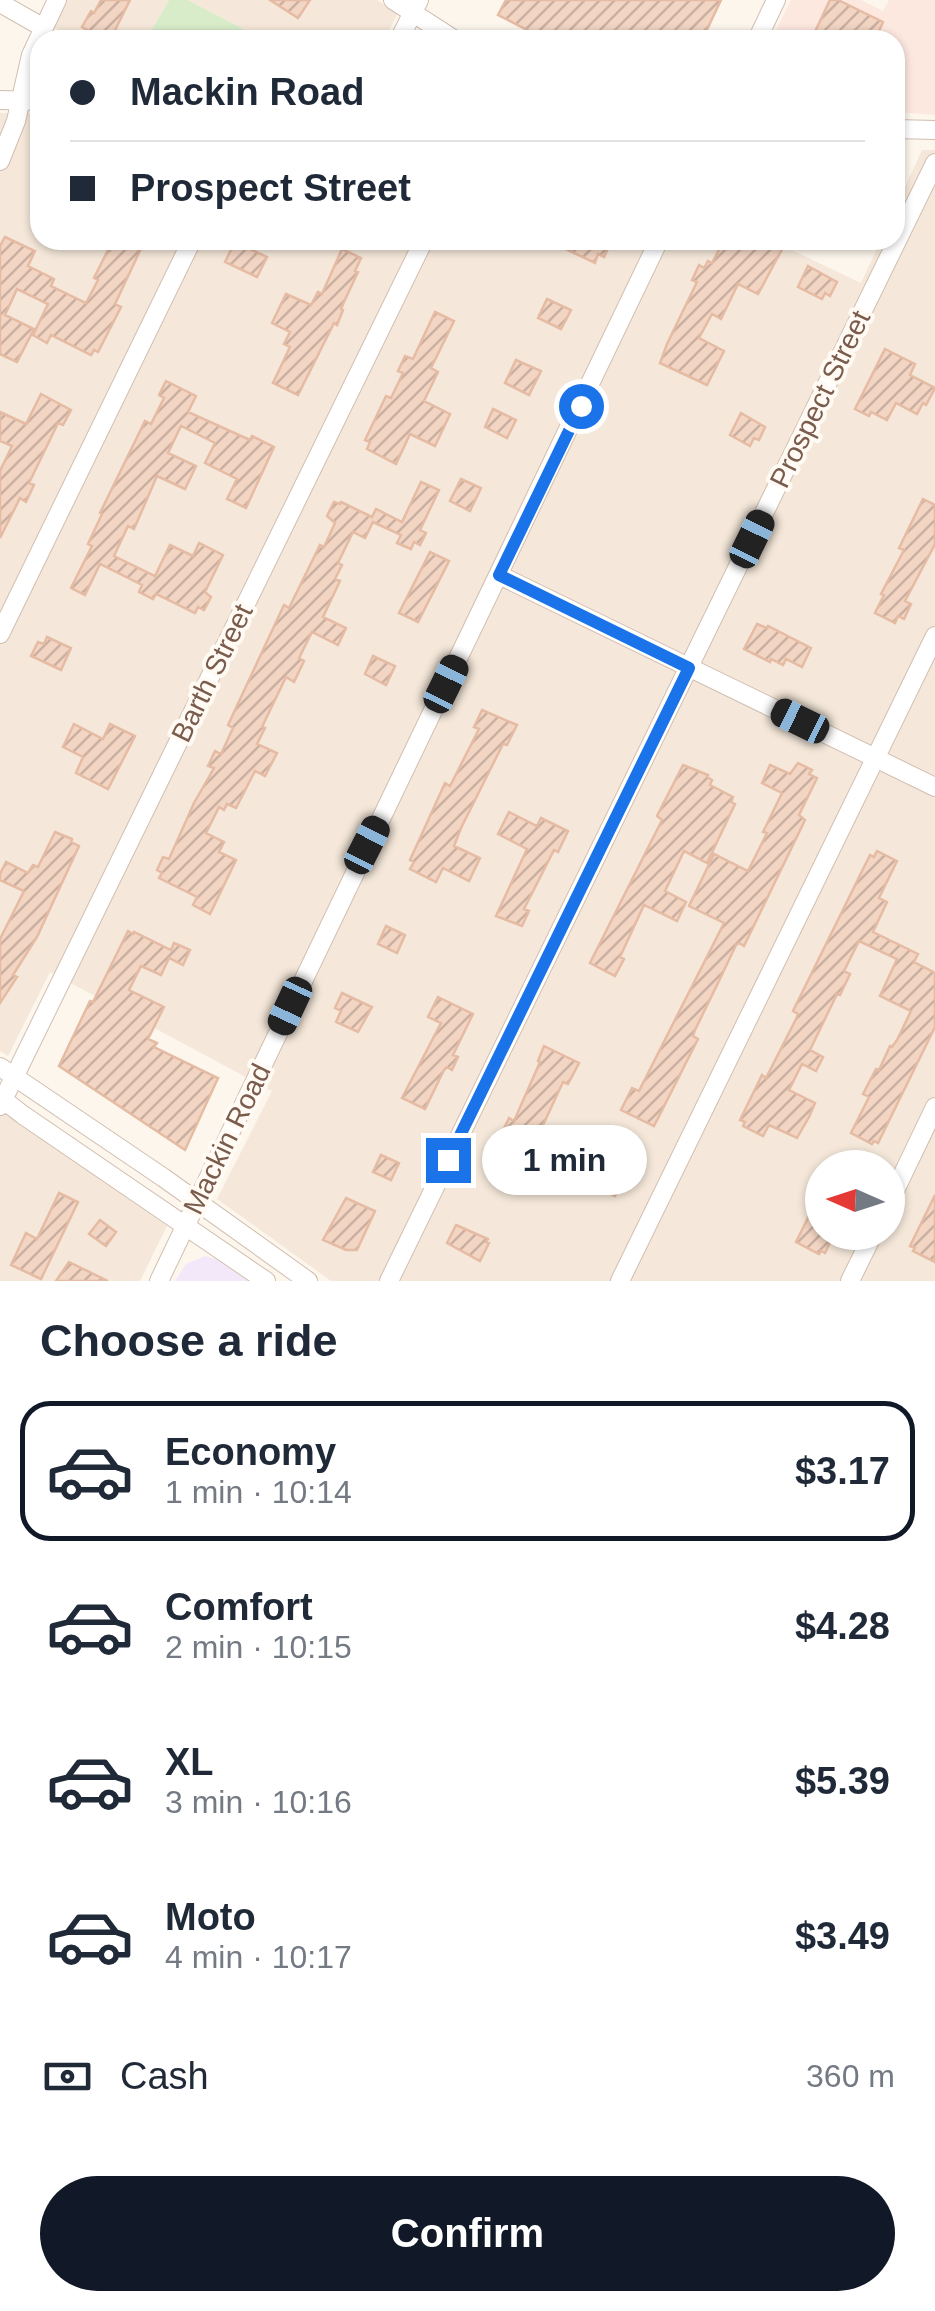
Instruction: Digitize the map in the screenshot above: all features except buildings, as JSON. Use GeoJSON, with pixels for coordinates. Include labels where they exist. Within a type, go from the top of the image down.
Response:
{"type":"FeatureCollection","features":[{"type":"Feature","properties":{"kind":"street"},"geometry":{"type":"LineString","coordinates":[[0,3],[44,28],[58,0]]}},
{"type":"Feature","properties":{"kind":"street"},"geometry":{"type":"LineString","coordinates":[[393,0],[416,6],[444,30]]}},
{"type":"Feature","properties":{"kind":"street"},"geometry":{"type":"LineString","coordinates":[[761,30],[776,0]]}},
{"type":"Feature","properties":{"kind":"street"},"geometry":{"type":"LineString","coordinates":[[404,30],[416,6]]}},
{"type":"Feature","properties":{"kind":"street"},"geometry":{"type":"LineString","coordinates":[[0,161],[14,129],[30,60]]}},
{"type":"Feature","properties":{"kind":"street"},"geometry":{"type":"LineString","coordinates":[[0,100],[30,100]]}},
{"type":"Feature","properties":{"kind":"street"},"geometry":{"type":"LineString","coordinates":[[905,129],[935,130]]}},
{"type":"Feature","properties":{"kind":"street","name":"Prospect Street"},"geometry":{"type":"LineString","coordinates":[[905,225],[935,163]]}},
{"type":"Feature","properties":{"kind":"street"},"geometry":{"type":"LineString","coordinates":[[0,634],[187,250]]}},
{"type":"Feature","properties":{"kind":"street","name":"Barth Street"},"geometry":{"type":"LineString","coordinates":[[1,1101],[7,1072],[419,250]]}},
{"type":"Feature","properties":{"kind":"street","name":"Mackin Road"},"geometry":{"type":"LineString","coordinates":[[159,1281],[654,250]]}},
{"type":"Feature","properties":{"kind":"street","name":"Prospect Street"},"geometry":{"type":"LineString","coordinates":[[389,1281],[893,250]]}},
{"type":"Feature","properties":{"kind":"street"},"geometry":{"type":"LineString","coordinates":[[499,575],[935,787]]}},
{"type":"Feature","properties":{"kind":"street"},"geometry":{"type":"LineString","coordinates":[[620,1281],[935,636]]}},
{"type":"Feature","properties":{"kind":"street"},"geometry":{"type":"LineString","coordinates":[[7,1072],[308,1281]]}},
{"type":"Feature","properties":{"kind":"street"},"geometry":{"type":"LineString","coordinates":[[1,1101],[266,1281]]}},
{"type":"Feature","properties":{"kind":"street"},"geometry":{"type":"LineString","coordinates":[[905,1170],[935,1107]]}},
{"type":"Feature","properties":{"kind":"street"},"geometry":{"type":"LineString","coordinates":[[850,1281],[865,1250]]}},
{"type":"Feature","properties":{"kind":"shaded area"},"geometry":{"type":"Polygon","coordinates":[[[65,0],[169,0],[152,30],[59,30],[51,26],[65,0]]]}},
{"type":"Feature","properties":{"kind":"shaded area"},"geometry":{"type":"Polygon","coordinates":[[[188,0],[377,0],[398,13],[389,30],[245,30],[188,0]]]}},
{"type":"Feature","properties":{"kind":"shaded area"},"geometry":{"type":"Polygon","coordinates":[[[791,0],[861,0],[883,11],[889,0],[935,0],[935,115],[905,113],[905,30],[776,30],[791,0]]]}},
{"type":"Feature","properties":{"kind":"shaded area"},"geometry":{"type":"Polygon","coordinates":[[[0,113],[30,114],[30,250],[644,250],[658,257],[662,250],[792,250],[861,283],[876,250],[905,250],[905,187],[922,150],[935,150],[935,1281],[331,1281],[217,1199],[272,1091],[50,972],[8,1056],[0,1051],[0,113]]]}},
{"type":"Feature","properties":{"kind":"shaded area"},"geometry":{"type":"Polygon","coordinates":[[[0,1109],[167,1226],[140,1281],[0,1281],[0,1109]]]}},
{"type":"Feature","properties":{"kind":"shaded area"},"geometry":{"type":"Polygon","coordinates":[[[205,1256],[248,1281],[175,1281],[186,1264],[205,1256]]]}},
{"type":"Feature","properties":{"kind":"green space"},"geometry":{"type":"Polygon","coordinates":[[[169,0],[188,0],[245,30],[152,30],[169,0]]]}},
{"type":"Feature","properties":{"kind":"route"},"geometry":{"type":"LineString","coordinates":[[448,1160],[689,668],[499,575],[581,406]]}}]}
